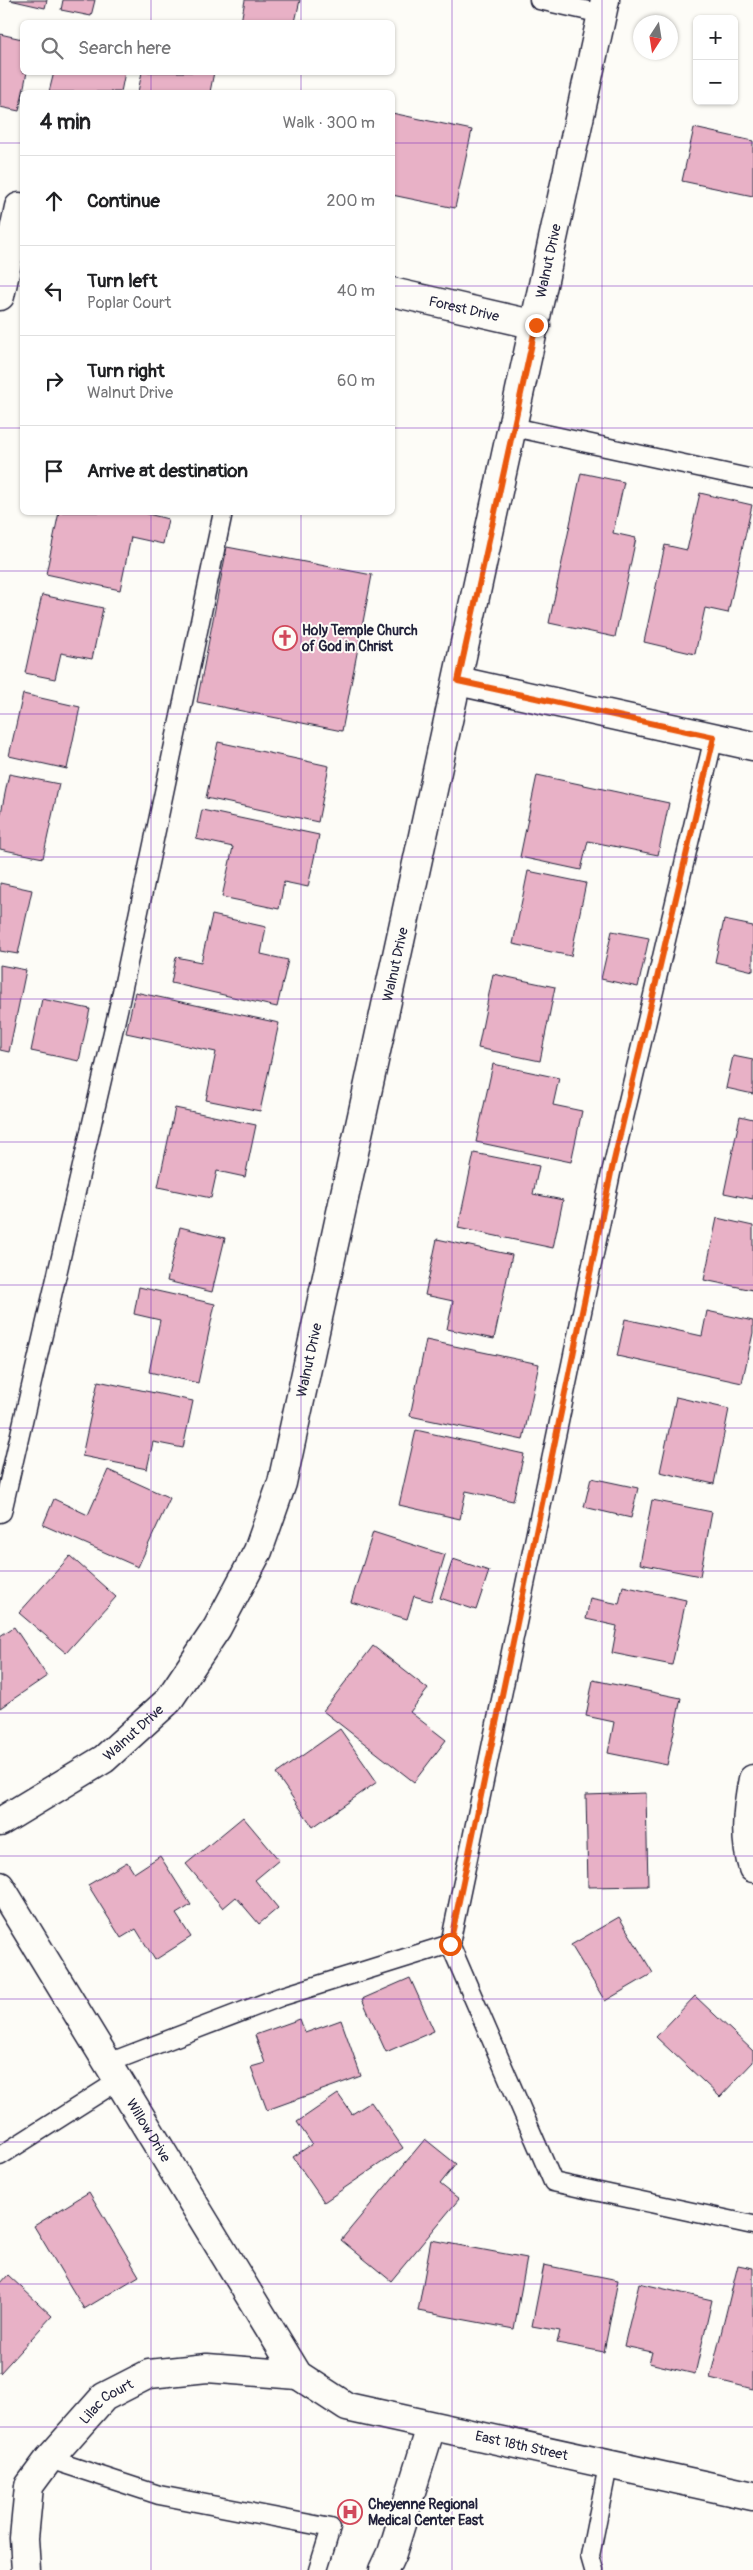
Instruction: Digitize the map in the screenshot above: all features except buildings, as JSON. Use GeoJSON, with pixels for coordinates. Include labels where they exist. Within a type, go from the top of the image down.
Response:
{"type":"FeatureCollection","features":[{"type":"Feature","properties":{"kind":"street","name":"Walnut Drive"},"geometry":{"type":"LineString","coordinates":[[0,1822],[104,1759],[168,1701],[217,1628],[258,1550],[282,1483],[536,325],[603,7]]}},
{"type":"Feature","properties":{"kind":"street"},"geometry":{"type":"LineString","coordinates":[[0,296],[14,206]]}},
{"type":"Feature","properties":{"kind":"street","name":"Forest Drive"},"geometry":{"type":"LineString","coordinates":[[395,293],[536,325]]}},
{"type":"Feature","properties":{"kind":"street"},"geometry":{"type":"LineString","coordinates":[[458,681],[753,746]]}},
{"type":"Feature","properties":{"kind":"street"},"geometry":{"type":"LineString","coordinates":[[753,1779],[750,1792],[747,1850],[753,1868]]}},
{"type":"Feature","properties":{"kind":"street","name":"Willow Drive"},"geometry":{"type":"LineString","coordinates":[[0,1886],[298,2375]]}},
{"type":"Feature","properties":{"kind":"street","name":"Lilac Court"},"geometry":{"type":"LineString","coordinates":[[26,2570],[24,2538],[29,2486],[49,2459],[104,2397],[149,2374],[207,2368],[298,2375]]}},
{"type":"Feature","properties":{"kind":"street","name":"East 18th Street"},"geometry":{"type":"LineString","coordinates":[[298,2375],[347,2407],[608,2466],[753,2496]]}},
{"type":"Feature","properties":{"kind":"street"},"geometry":{"type":"LineString","coordinates":[[384,2570],[392,2553],[431,2427]]}},
{"type":"Feature","properties":{"kind":"lane"},"geometry":{"type":"LineString","coordinates":[[539,0],[603,7]]}},
{"type":"Feature","properties":{"kind":"lane"},"geometry":{"type":"LineString","coordinates":[[513,427],[753,479]]}},
{"type":"Feature","properties":{"kind":"lane"},"geometry":{"type":"LineString","coordinates":[[0,1513],[2,1512],[118,1006],[222,515]]}},
{"type":"Feature","properties":{"kind":"lane"},"geometry":{"type":"LineString","coordinates":[[714,737],[611,1173],[450,1944],[553,2182],[753,2225]]}},
{"type":"Feature","properties":{"kind":"lane"},"geometry":{"type":"LineString","coordinates":[[0,2156],[113,2072],[280,1997],[450,1944]]}},
{"type":"Feature","properties":{"kind":"lane"},"geometry":{"type":"LineString","coordinates":[[49,2459],[159,2495],[331,2528],[318,2570]]}},
{"type":"Feature","properties":{"kind":"lane"},"geometry":{"type":"LineString","coordinates":[[594,2570],[590,2556],[608,2466]]}},
{"type":"Feature","properties":{"kind":"place","name":"Holy Temple Church of God in Christ"},"geometry":{"type":"Point","coordinates":[285,638]}},
{"type":"Feature","properties":{"kind":"place","name":"Cheyenne Regional Medical Center East"},"geometry":{"type":"Point","coordinates":[350,2512]}},
{"type":"Feature","properties":{"kind":"route"},"geometry":{"type":"LineString","coordinates":[[450,1944],[611,1173],[714,737],[458,681],[536,325]]}}]}
